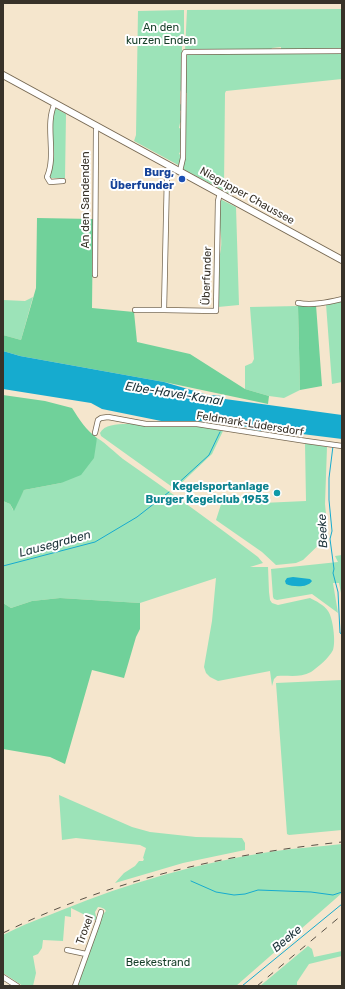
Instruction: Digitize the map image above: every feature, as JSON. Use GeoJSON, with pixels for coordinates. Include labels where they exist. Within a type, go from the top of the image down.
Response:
{"type":"FeatureCollection","features":[{"type":"Feature","properties":{"kind":"main road","name":"Niegripper Chaussee"},"geometry":{"type":"LineString","coordinates":[[3,74],[342,260]]}},
{"type":"Feature","properties":{"kind":"street"},"geometry":{"type":"LineString","coordinates":[[180,171],[183,158],[185,52],[342,51]]}},
{"type":"Feature","properties":{"kind":"street"},"geometry":{"type":"LineString","coordinates":[[55,103],[52,113],[51,162],[47,177],[50,182],[63,181]]}},
{"type":"Feature","properties":{"kind":"street","name":"An den Sandenden"},"geometry":{"type":"LineString","coordinates":[[95,275],[97,126]]}},
{"type":"Feature","properties":{"kind":"street"},"geometry":{"type":"LineString","coordinates":[[164,310],[167,175],[170,166]]}},
{"type":"Feature","properties":{"kind":"street","name":"Überfunder"},"geometry":{"type":"LineString","coordinates":[[135,310],[216,311],[218,201],[220,193]]}},
{"type":"Feature","properties":{"kind":"street"},"geometry":{"type":"LineString","coordinates":[[298,303],[303,304],[342,299]]}},
{"type":"Feature","properties":{"kind":"street","name":"Feldmark-Lüdersdorf"},"geometry":{"type":"LineString","coordinates":[[95,433],[98,420],[108,417],[146,424],[197,424],[337,445]]}},
{"type":"Feature","properties":{"kind":"street","name":"Troxel"},"geometry":{"type":"LineString","coordinates":[[75,986],[101,912]]}},
{"type":"Feature","properties":{"kind":"street","name":"Troxel"},"geometry":{"type":"LineString","coordinates":[[67,950],[86,954]]}},
{"type":"Feature","properties":{"kind":"street"},"geometry":{"type":"LineString","coordinates":[[3,977],[17,986]]}},
{"type":"Feature","properties":{"kind":"green space","name":"An den kurzen Enden"},"geometry":{"type":"Polygon","coordinates":[[[342,9],[342,50],[281,49],[281,47],[272,48],[271,50],[185,51],[187,10],[342,9]]]}},
{"type":"Feature","properties":{"kind":"green space","name":"An den kurzen Enden"},"geometry":{"type":"Polygon","coordinates":[[[184,10],[182,87],[180,92],[180,104],[182,105],[182,110],[180,111],[181,122],[179,128],[182,129],[181,150],[179,154],[181,155],[180,166],[134,141],[136,135],[138,11],[184,10]]]}},
{"type":"Feature","properties":{"kind":"green space","name":"An den kurzen Enden"},"geometry":{"type":"Polygon","coordinates":[[[342,52],[342,79],[226,91],[224,186],[232,195],[183,169],[187,93],[185,93],[185,54],[342,52]]]}},
{"type":"Feature","properties":{"kind":"green space"},"geometry":{"type":"Polygon","coordinates":[[[55,108],[66,114],[65,178],[49,178],[53,115],[55,108]]]}},
{"type":"Feature","properties":{"kind":"green space"},"geometry":{"type":"Polygon","coordinates":[[[220,199],[236,207],[239,305],[218,307],[219,258],[221,249],[219,219],[220,199]]]}},
{"type":"Feature","properties":{"kind":"green space"},"geometry":{"type":"Polygon","coordinates":[[[37,218],[93,219],[92,308],[134,312],[137,342],[190,354],[245,389],[269,396],[268,404],[164,382],[20,356],[3,351],[3,335],[21,340],[36,288],[37,218]]]}},
{"type":"Feature","properties":{"kind":"green space"},"geometry":{"type":"Polygon","coordinates":[[[33,297],[21,340],[3,335],[3,300],[25,301],[33,297]]]}},
{"type":"Feature","properties":{"kind":"green space"},"geometry":{"type":"Polygon","coordinates":[[[342,300],[342,382],[332,384],[326,304],[342,300]]]}},
{"type":"Feature","properties":{"kind":"green space"},"geometry":{"type":"Polygon","coordinates":[[[316,305],[322,386],[300,390],[298,306],[316,305]]]}},
{"type":"Feature","properties":{"kind":"green space"},"geometry":{"type":"Polygon","coordinates":[[[298,306],[300,390],[284,398],[269,396],[245,389],[245,366],[252,363],[254,359],[250,307],[298,306]]]}},
{"type":"Feature","properties":{"kind":"green space"},"geometry":{"type":"Polygon","coordinates":[[[3,395],[45,401],[72,408],[86,428],[97,438],[94,458],[81,475],[61,483],[24,490],[14,511],[10,504],[3,501],[3,395]]]}},
{"type":"Feature","properties":{"kind":"green space"},"geometry":{"type":"Polygon","coordinates":[[[119,424],[156,427],[193,426],[214,428],[223,431],[212,454],[175,489],[101,436],[100,433],[106,427],[119,424]]]}},
{"type":"Feature","properties":{"kind":"green space"},"geometry":{"type":"Polygon","coordinates":[[[97,438],[123,459],[258,557],[263,563],[250,567],[268,567],[269,592],[272,603],[278,605],[310,598],[320,603],[330,614],[333,624],[334,646],[333,650],[326,659],[307,674],[299,676],[277,676],[274,679],[272,686],[270,671],[218,681],[210,677],[206,673],[204,667],[212,621],[216,578],[140,603],[60,598],[32,601],[11,608],[3,603],[3,501],[10,504],[13,510],[24,490],[61,483],[97,438]]]}},
{"type":"Feature","properties":{"kind":"green space"},"geometry":{"type":"Polygon","coordinates":[[[305,443],[327,447],[325,504],[328,536],[303,560],[296,563],[276,565],[262,552],[216,520],[224,495],[247,502],[262,504],[306,501],[305,443]]]}},
{"type":"Feature","properties":{"kind":"green space"},"geometry":{"type":"Polygon","coordinates":[[[342,555],[342,598],[339,583],[333,583],[338,613],[312,594],[277,600],[274,599],[271,569],[338,562],[335,556],[342,555]]]}},
{"type":"Feature","properties":{"kind":"green space"},"geometry":{"type":"Polygon","coordinates":[[[60,598],[140,603],[140,629],[136,637],[124,678],[92,670],[65,764],[50,757],[3,749],[3,603],[11,608],[32,601],[60,598]]]}},
{"type":"Feature","properties":{"kind":"green space"},"geometry":{"type":"Polygon","coordinates":[[[342,680],[342,830],[289,835],[287,834],[276,683],[342,680]]]}},
{"type":"Feature","properties":{"kind":"green space"},"geometry":{"type":"Polygon","coordinates":[[[59,795],[132,827],[150,832],[196,837],[242,838],[245,843],[245,850],[183,863],[115,883],[124,873],[135,866],[139,861],[143,861],[146,848],[140,845],[76,838],[62,840],[59,795]]]}},
{"type":"Feature","properties":{"kind":"green space","name":"Beekestrand"},"geometry":{"type":"Polygon","coordinates":[[[342,844],[342,893],[236,986],[76,986],[102,915],[106,911],[99,907],[95,912],[97,921],[71,908],[71,917],[65,916],[63,941],[43,940],[42,948],[38,954],[33,956],[36,973],[33,986],[23,986],[3,973],[3,935],[87,900],[164,875],[216,862],[278,851],[342,844]]]}},
{"type":"Feature","properties":{"kind":"green space"},"geometry":{"type":"Polygon","coordinates":[[[308,946],[312,949],[314,957],[342,951],[342,956],[309,964],[297,982],[297,986],[260,986],[308,946]]]}},
{"type":"Feature","properties":{"kind":"water","name":"Elbe-Havel-Kanal"},"geometry":{"type":"Polygon","coordinates":[[[3,351],[20,356],[164,382],[208,395],[223,396],[225,399],[342,415],[342,439],[262,429],[261,431],[248,430],[248,427],[208,421],[171,423],[102,409],[91,403],[3,389],[3,351]]]}},
{"type":"Feature","properties":{"kind":"water"},"geometry":{"type":"Polygon","coordinates":[[[293,577],[310,579],[312,581],[307,585],[300,586],[286,584],[285,581],[287,578],[293,577]]]}},
{"type":"Feature","properties":{"kind":"waterway","name":"Lausegraben"},"geometry":{"type":"LineString","coordinates":[[174,487],[209,455],[220,432]]}},
{"type":"Feature","properties":{"kind":"waterway","name":"Beeke"},"geometry":{"type":"LineString","coordinates":[[333,446],[329,478],[329,500],[332,531],[330,539],[334,569],[333,573],[338,592],[340,633],[342,634]]}},
{"type":"Feature","properties":{"kind":"waterway","name":"Lausegraben"},"geometry":{"type":"LineString","coordinates":[[3,566],[95,542],[137,517],[169,492]]}},
{"type":"Feature","properties":{"kind":"waterway"},"geometry":{"type":"LineString","coordinates":[[191,881],[216,892],[234,895],[245,894],[258,890],[311,892],[333,895],[342,892]]}},
{"type":"Feature","properties":{"kind":"waterway","name":"Beeke"},"geometry":{"type":"LineString","coordinates":[[242,986],[342,904]]}},
{"type":"Feature","properties":{"kind":"railway"},"geometry":{"type":"LineString","coordinates":[[3,933],[43,914],[85,898],[126,884],[169,872],[255,854],[342,842]]}},
{"type":"Feature","properties":{"kind":"railway"},"geometry":{"type":"LineString","coordinates":[[257,986],[342,915]]}},
{"type":"Feature","properties":{"kind":"place","name":"Burg, Überfunder"},"geometry":{"type":"Point","coordinates":[182,179]}},
{"type":"Feature","properties":{"kind":"place","name":"Kegelsportanlage Burger Kegelclub 1953"},"geometry":{"type":"Point","coordinates":[277,493]}}]}
